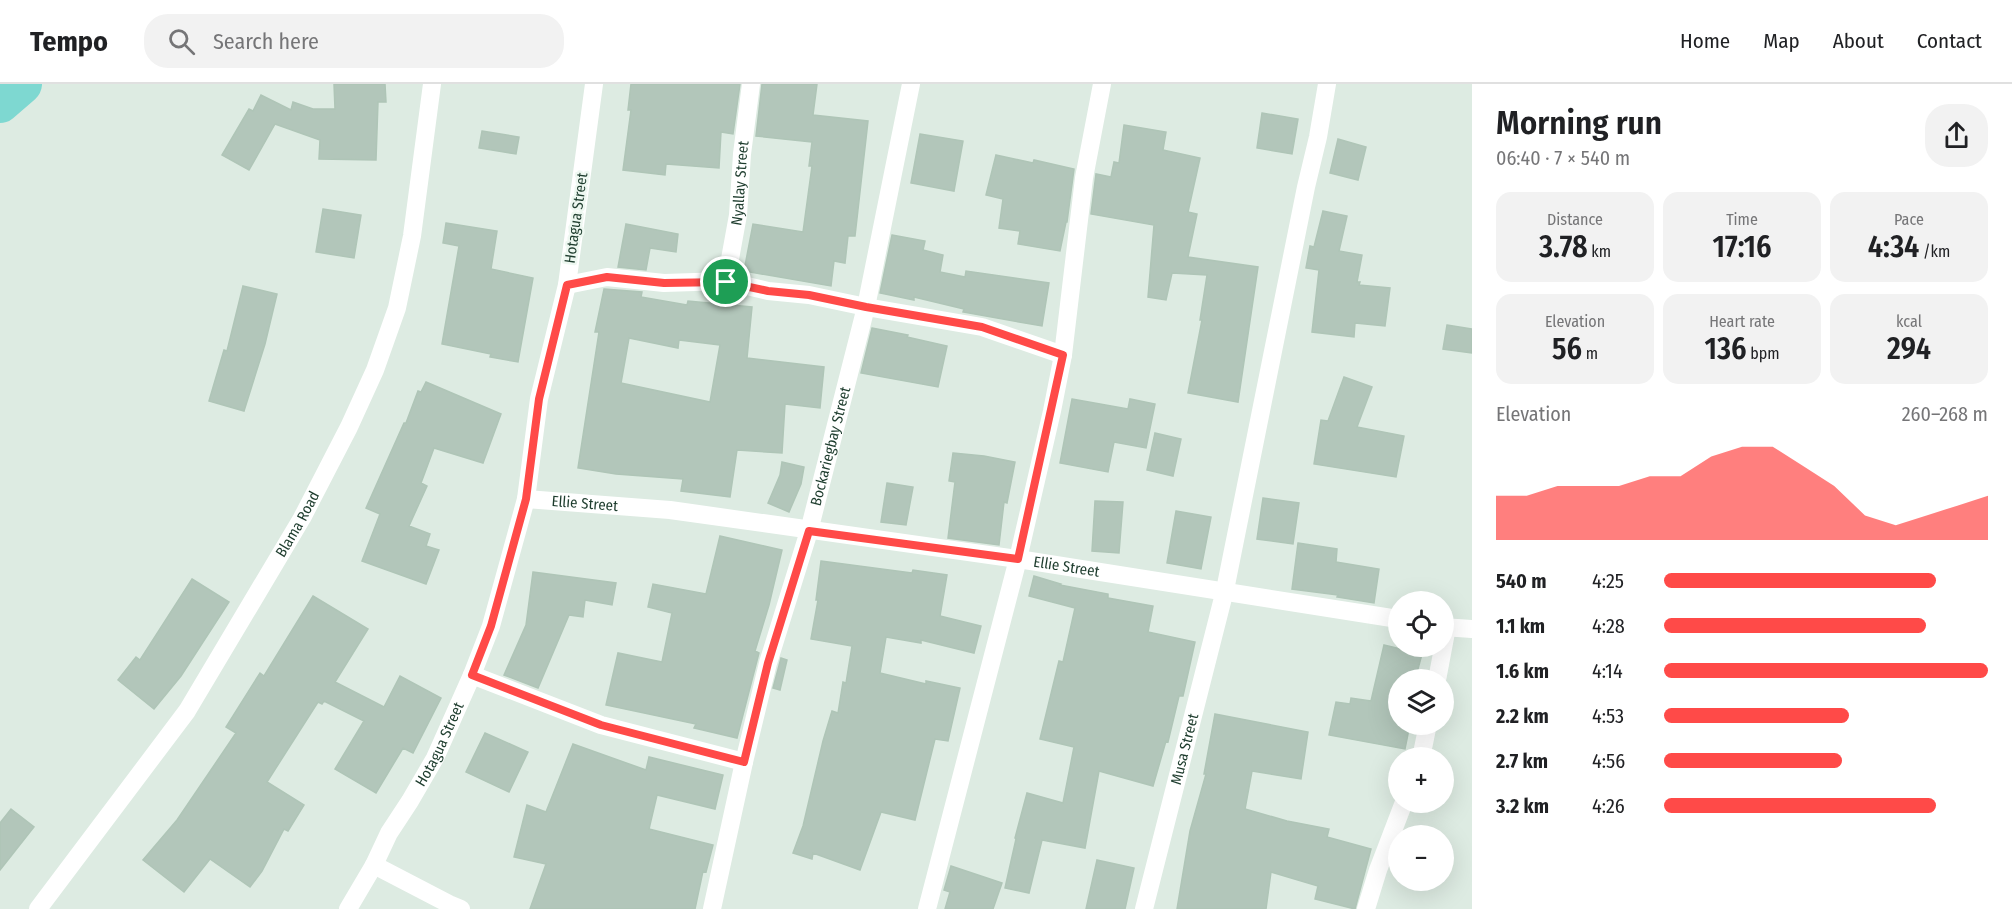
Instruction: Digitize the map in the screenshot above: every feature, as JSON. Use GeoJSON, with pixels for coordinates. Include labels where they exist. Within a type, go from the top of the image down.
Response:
{"type":"FeatureCollection","features":[{"type":"Feature","properties":{"kind":"street","name":"Blama Road"},"geometry":{"type":"LineString","coordinates":[[38,909],[187,711],[302,518],[349,427],[375,370],[396,308],[412,236],[432,84]]}},
{"type":"Feature","properties":{"kind":"street","name":"Hotagua Street"},"geometry":{"type":"LineString","coordinates":[[348,909],[374,865],[388,833],[435,758],[491,626],[526,499],[539,399],[567,285],[594,84]]}},
{"type":"Feature","properties":{"kind":"street","name":"Nyallay Street"},"geometry":{"type":"LineString","coordinates":[[726,282],[738,215],[742,154],[751,84]]}},
{"type":"Feature","properties":{"kind":"street","name":"Bockariegbay Street"},"geometry":{"type":"LineString","coordinates":[[712,909],[768,663],[809,531],[866,307],[910,84]]}},
{"type":"Feature","properties":{"kind":"street"},"geometry":{"type":"LineString","coordinates":[[927,909],[1018,559],[1063,355],[1084,178],[1102,84]]}},
{"type":"Feature","properties":{"kind":"street","name":"Musa Street"},"geometry":{"type":"LineString","coordinates":[[1144,909],[1225,590],[1327,84]]}},
{"type":"Feature","properties":{"kind":"street"},"geometry":{"type":"LineString","coordinates":[[567,285],[607,277],[664,283],[726,282],[982,327],[1063,355]]}},
{"type":"Feature","properties":{"kind":"street","name":"Ellie Street"},"geometry":{"type":"LineString","coordinates":[[526,499],[670,510],[1018,559],[1388,617]]}},
{"type":"Feature","properties":{"kind":"street"},"geometry":{"type":"LineString","coordinates":[[1454,628],[1472,629]]}},
{"type":"Feature","properties":{"kind":"street"},"geometry":{"type":"LineString","coordinates":[[472,675],[601,725],[744,762]]}},
{"type":"Feature","properties":{"kind":"street"},"geometry":{"type":"LineString","coordinates":[[1366,909],[1400,813]]}},
{"type":"Feature","properties":{"kind":"street"},"geometry":{"type":"LineString","coordinates":[[374,865],[460,909]]}},
{"type":"Feature","properties":{"kind":"building"},"geometry":{"type":"Polygon","coordinates":[[[334,84],[385,84],[386,102],[378,102],[376,160],[319,159],[320,140],[275,124],[249,170],[222,155],[249,109],[253,111],[261,95],[291,110],[293,102],[313,109],[335,109],[334,84]]]}},
{"type":"Feature","properties":{"kind":"building"},"geometry":{"type":"Polygon","coordinates":[[[631,84],[740,84],[733,134],[721,132],[719,168],[666,164],[665,175],[623,170],[631,110],[628,110],[631,84]]]}},
{"type":"Feature","properties":{"kind":"building"},"geometry":{"type":"Polygon","coordinates":[[[762,84],[817,84],[813,115],[868,121],[855,236],[848,236],[845,263],[834,261],[831,286],[744,271],[753,224],[803,232],[812,166],[809,166],[812,142],[756,136],[762,84]]]}},
{"type":"Feature","properties":{"kind":"building"},"geometry":{"type":"Polygon","coordinates":[[[1262,113],[1298,119],[1292,154],[1257,148],[1262,113]]]}},
{"type":"Feature","properties":{"kind":"building"},"geometry":{"type":"Polygon","coordinates":[[[1124,125],[1166,132],[1163,150],[1200,158],[1188,212],[1197,214],[1188,257],[1258,267],[1238,402],[1188,393],[1202,320],[1200,320],[1207,275],[1172,273],[1166,300],[1148,297],[1154,225],[1091,214],[1096,174],[1111,177],[1114,162],[1119,163],[1124,125]]]}},
{"type":"Feature","properties":{"kind":"building"},"geometry":{"type":"Polygon","coordinates":[[[482,131],[519,137],[516,154],[479,148],[482,131]]]}},
{"type":"Feature","properties":{"kind":"building"},"geometry":{"type":"Polygon","coordinates":[[[920,134],[963,141],[954,191],[911,183],[920,134]]]}},
{"type":"Feature","properties":{"kind":"building"},"geometry":{"type":"Polygon","coordinates":[[[1338,139],[1366,147],[1358,180],[1330,173],[1338,139]]]}},
{"type":"Feature","properties":{"kind":"building"},"geometry":{"type":"Polygon","coordinates":[[[996,155],[1074,169],[1067,222],[1060,251],[1018,244],[1020,231],[999,228],[1003,199],[986,195],[996,155]]]}},
{"type":"Feature","properties":{"kind":"building"},"geometry":{"type":"Polygon","coordinates":[[[323,209],[361,215],[354,258],[316,252],[323,209]]]}},
{"type":"Feature","properties":{"kind":"building"},"geometry":{"type":"Polygon","coordinates":[[[1323,211],[1347,216],[1339,251],[1362,255],[1357,282],[1360,282],[1359,285],[1390,288],[1385,326],[1355,323],[1354,337],[1312,332],[1319,270],[1306,268],[1310,246],[1314,247],[1323,211]]]}},
{"type":"Feature","properties":{"kind":"building"},"geometry":{"type":"Polygon","coordinates":[[[446,223],[497,231],[491,269],[533,278],[518,362],[442,344],[459,246],[443,243],[446,223]]]}},
{"type":"Feature","properties":{"kind":"building"},"geometry":{"type":"Polygon","coordinates":[[[626,224],[678,234],[676,252],[650,248],[646,270],[618,267],[626,224]]]}},
{"type":"Feature","properties":{"kind":"building"},"geometry":{"type":"Polygon","coordinates":[[[892,235],[925,241],[923,250],[943,255],[940,272],[965,277],[966,271],[1049,283],[1042,326],[963,312],[964,309],[914,297],[914,300],[880,293],[892,235]]]}},
{"type":"Feature","properties":{"kind":"building"},"geometry":{"type":"Polygon","coordinates":[[[243,286],[277,294],[265,344],[244,411],[209,401],[224,350],[227,351],[243,286]]]}},
{"type":"Feature","properties":{"kind":"building"},"geometry":{"type":"Polygon","coordinates":[[[604,289],[642,292],[641,297],[687,305],[688,301],[752,307],[747,358],[824,367],[820,408],[785,404],[782,453],[737,450],[730,497],[681,491],[683,479],[616,474],[578,468],[599,332],[595,332],[604,289]],[[629,338],[621,383],[710,402],[720,345],[679,340],[678,348],[629,338]]]}},
{"type":"Feature","properties":{"kind":"building"},"geometry":{"type":"Polygon","coordinates":[[[1447,325],[1472,329],[1472,353],[1443,349],[1447,325]]]}},
{"type":"Feature","properties":{"kind":"building"},"geometry":{"type":"Polygon","coordinates":[[[872,328],[947,346],[938,387],[861,373],[872,328]]]}},
{"type":"Feature","properties":{"kind":"building"},"geometry":{"type":"Polygon","coordinates":[[[1344,377],[1372,387],[1357,427],[1404,436],[1396,477],[1314,464],[1321,420],[1328,421],[1344,377]]]}},
{"type":"Feature","properties":{"kind":"building"},"geometry":{"type":"Polygon","coordinates":[[[426,382],[501,414],[483,463],[434,448],[421,483],[427,486],[409,526],[430,534],[426,546],[439,550],[426,584],[362,561],[380,514],[366,508],[404,423],[406,423],[418,391],[421,392],[426,382]]]}},
{"type":"Feature","properties":{"kind":"building"},"geometry":{"type":"Polygon","coordinates":[[[1072,399],[1128,409],[1130,399],[1155,404],[1146,448],[1114,442],[1108,472],[1060,463],[1072,399]]]}},
{"type":"Feature","properties":{"kind":"building"},"geometry":{"type":"Polygon","coordinates":[[[1155,433],[1181,439],[1173,476],[1147,470],[1155,433]]]}},
{"type":"Feature","properties":{"kind":"building"},"geometry":{"type":"Polygon","coordinates":[[[953,453],[1015,462],[1007,503],[1004,502],[999,545],[948,538],[955,482],[949,481],[953,453]]]}},
{"type":"Feature","properties":{"kind":"building"},"geometry":{"type":"Polygon","coordinates":[[[782,462],[804,467],[801,484],[789,512],[768,503],[780,475],[782,462]]]}},
{"type":"Feature","properties":{"kind":"building"},"geometry":{"type":"Polygon","coordinates":[[[887,483],[913,487],[906,525],[881,522],[887,483]]]}},
{"type":"Feature","properties":{"kind":"building"},"geometry":{"type":"Polygon","coordinates":[[[1263,498],[1299,503],[1293,544],[1257,539],[1263,498]]]}},
{"type":"Feature","properties":{"kind":"building"},"geometry":{"type":"Polygon","coordinates":[[[1095,501],[1123,502],[1119,553],[1092,551],[1095,501]]]}},
{"type":"Feature","properties":{"kind":"building"},"geometry":{"type":"Polygon","coordinates":[[[1176,511],[1211,517],[1201,569],[1167,563],[1176,511]]]}},
{"type":"Feature","properties":{"kind":"building"},"geometry":{"type":"Polygon","coordinates":[[[720,536],[782,550],[755,651],[759,653],[737,738],[694,728],[696,724],[606,705],[618,653],[662,662],[672,613],[648,607],[653,584],[706,594],[720,536]]]}},
{"type":"Feature","properties":{"kind":"building"},"geometry":{"type":"Polygon","coordinates":[[[1298,543],[1337,549],[1336,562],[1379,569],[1374,603],[1337,597],[1338,595],[1292,589],[1298,543]]]}},
{"type":"Feature","properties":{"kind":"building"},"geometry":{"type":"Polygon","coordinates":[[[821,561],[912,573],[913,570],[947,575],[940,616],[981,626],[974,653],[921,640],[921,643],[886,637],[880,673],[926,684],[926,681],[960,688],[948,741],[935,739],[915,820],[881,812],[860,870],[813,853],[812,859],[793,853],[803,826],[832,711],[838,713],[852,646],[811,639],[818,600],[816,600],[821,561]]]}},
{"type":"Feature","properties":{"kind":"building"},"geometry":{"type":"Polygon","coordinates":[[[533,572],[616,583],[612,605],[585,600],[583,617],[569,615],[538,688],[504,675],[526,625],[533,572]]]}},
{"type":"Feature","properties":{"kind":"building"},"geometry":{"type":"Polygon","coordinates":[[[1034,576],[1060,585],[1108,594],[1108,598],[1153,606],[1148,632],[1195,642],[1183,696],[1179,696],[1168,742],[1166,741],[1153,786],[1099,771],[1085,848],[1042,840],[1029,893],[1005,888],[1027,793],[1063,803],[1074,747],[1040,739],[1059,661],[1063,662],[1075,608],[1029,596],[1034,576]]]}},
{"type":"Feature","properties":{"kind":"building"},"geometry":{"type":"Polygon","coordinates":[[[192,579],[229,602],[181,676],[154,709],[118,680],[136,657],[140,660],[192,579]]]}},
{"type":"Feature","properties":{"kind":"building"},"geometry":{"type":"Polygon","coordinates":[[[313,596],[368,629],[335,682],[384,707],[400,676],[441,698],[413,753],[403,748],[376,793],[335,769],[364,721],[324,701],[322,704],[318,702],[267,782],[304,805],[288,831],[284,829],[262,871],[250,887],[210,859],[184,892],[143,860],[177,820],[236,733],[226,727],[260,673],[264,676],[313,596]]]}},
{"type":"Feature","properties":{"kind":"building"},"geometry":{"type":"Polygon","coordinates":[[[1384,645],[1388,646],[1388,657],[1421,657],[1418,669],[1388,669],[1388,735],[1408,735],[1405,747],[1329,735],[1336,702],[1350,704],[1351,698],[1371,701],[1384,645]]]}},
{"type":"Feature","properties":{"kind":"building"},"geometry":{"type":"Polygon","coordinates":[[[781,658],[787,660],[780,690],[773,688],[781,658]]]}},
{"type":"Feature","properties":{"kind":"building"},"geometry":{"type":"Polygon","coordinates":[[[1215,714],[1308,732],[1301,779],[1252,771],[1245,809],[1287,821],[1329,829],[1327,837],[1371,849],[1355,909],[1315,899],[1318,886],[1271,872],[1266,909],[1177,909],[1190,831],[1206,774],[1204,774],[1215,714]]]}},
{"type":"Feature","properties":{"kind":"building"},"geometry":{"type":"Polygon","coordinates":[[[485,733],[528,752],[509,792],[466,772],[485,733]]]}},
{"type":"Feature","properties":{"kind":"building"},"geometry":{"type":"Polygon","coordinates":[[[573,744],[646,770],[649,757],[723,775],[715,809],[657,795],[649,829],[713,845],[706,872],[703,871],[695,909],[530,909],[546,864],[514,857],[527,805],[546,812],[573,744]]]}},
{"type":"Feature","properties":{"kind":"building"},"geometry":{"type":"Polygon","coordinates":[[[11,809],[34,827],[0,870],[0,823],[11,809]]]}},
{"type":"Feature","properties":{"kind":"building"},"geometry":{"type":"Polygon","coordinates":[[[1097,860],[1134,868],[1125,909],[1086,909],[1097,860]]]}},
{"type":"Feature","properties":{"kind":"building"},"geometry":{"type":"Polygon","coordinates":[[[951,866],[1002,883],[993,909],[945,909],[950,892],[944,890],[951,866]]]}},
{"type":"Feature","properties":{"kind":"waterway"},"geometry":{"type":"LineString","coordinates":[[0,103],[22,84]]}},
{"type":"Feature","properties":{"kind":"route"},"geometry":{"type":"LineString","coordinates":[[607,277],[664,283],[726,282],[982,327],[1063,355],[1018,559],[809,531],[768,663],[744,762],[601,725],[472,675],[491,626],[526,499],[539,399],[567,285],[607,277]]}}]}
